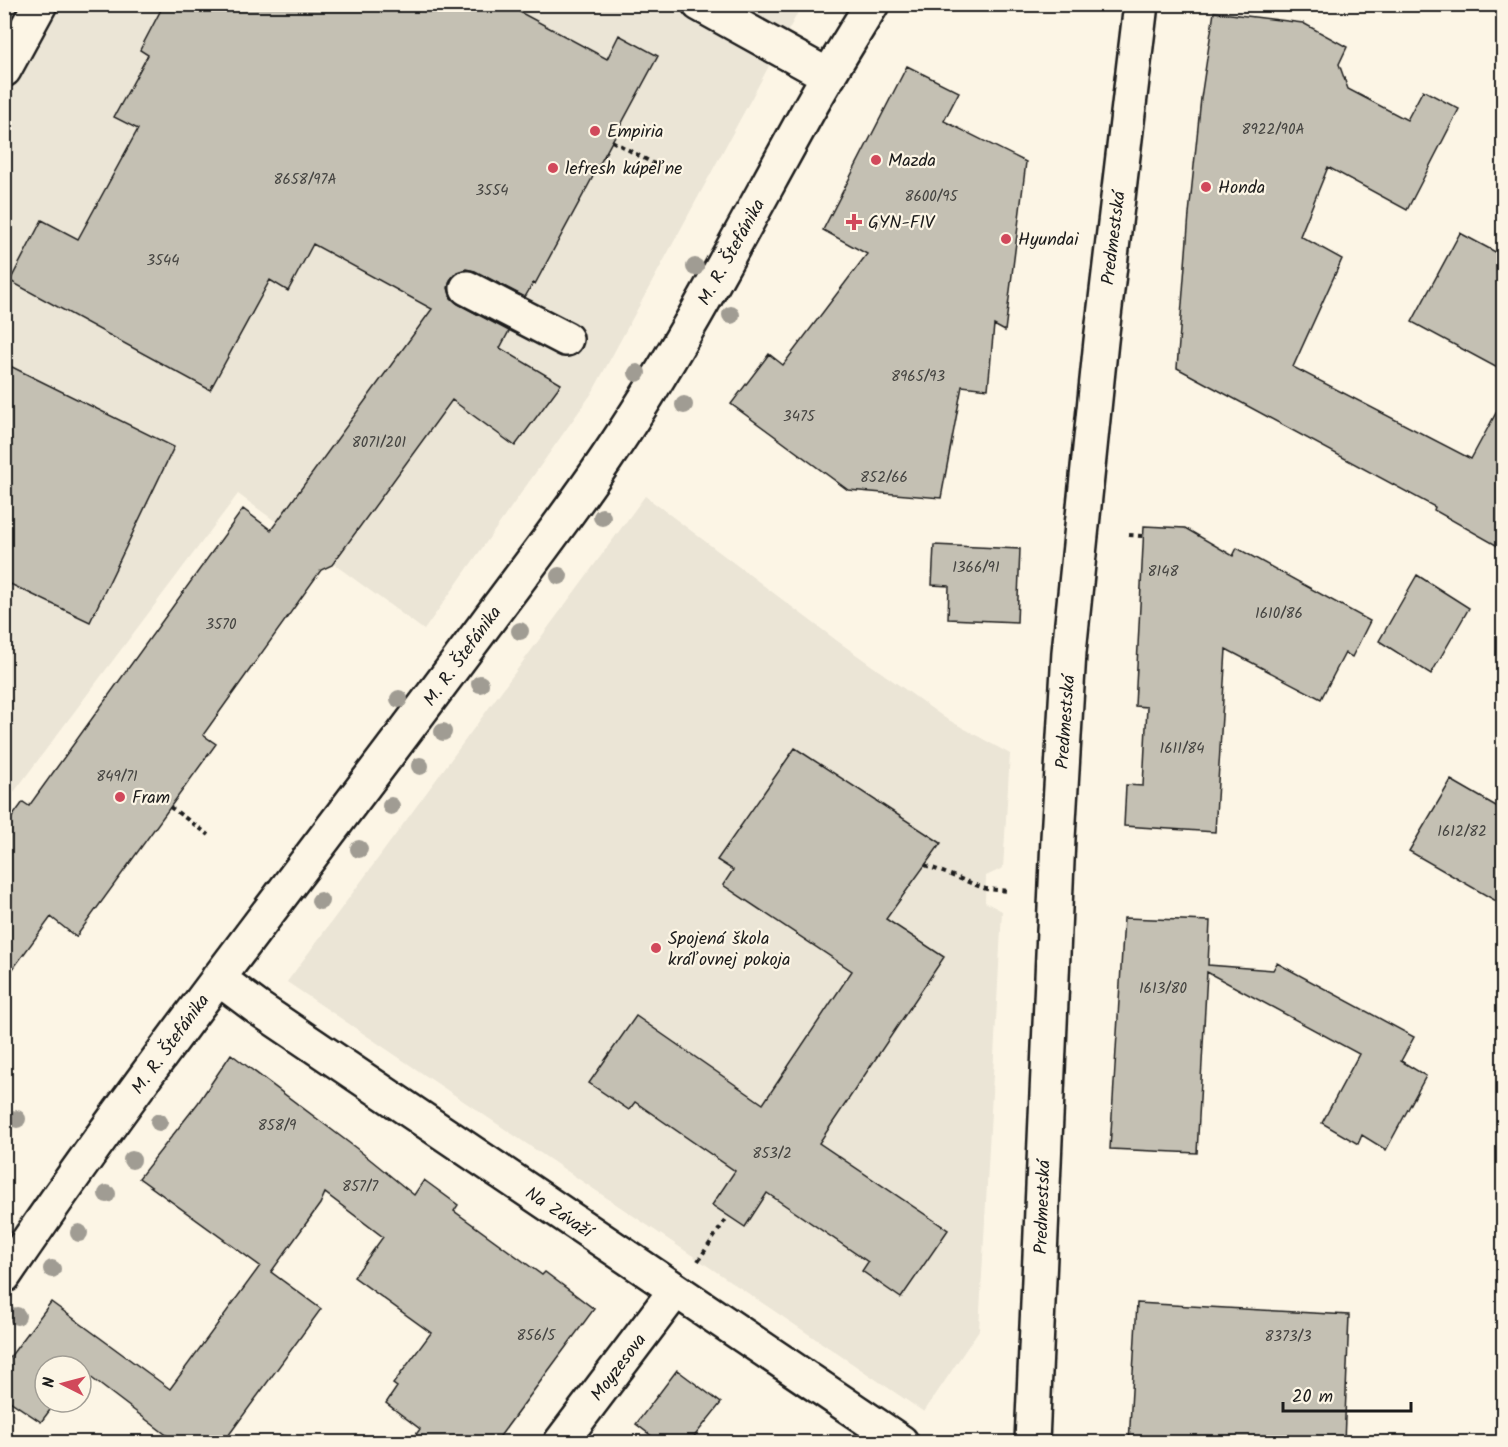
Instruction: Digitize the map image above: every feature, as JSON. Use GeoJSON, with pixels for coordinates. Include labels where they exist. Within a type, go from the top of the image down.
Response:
{"type":"FeatureCollection","features":[{"type":"Feature","properties":{"kind":"street"},"geometry":{"type":"LineString","coordinates":[[4,70],[40,4]]}},
{"type":"Feature","properties":{"kind":"street"},"geometry":{"type":"LineString","coordinates":[[699,4],[829,76]]}},
{"type":"Feature","properties":{"kind":"street","name":"M. R. Štefánika"},"geometry":{"type":"LineString","coordinates":[[4,1276],[59,1196],[218,978],[335,826],[603,464],[664,371],[717,279],[810,106],[872,4]]}},
{"type":"Feature","properties":{"kind":"street","name":"Predmestská"},"geometry":{"type":"LineString","coordinates":[[1032,1443],[1057,850],[1069,652],[1101,341],[1141,4]]}},
{"type":"Feature","properties":{"kind":"street"},"geometry":{"type":"LineString","coordinates":[[467,288],[566,339]]}},
{"type":"Feature","properties":{"kind":"street","name":"Na Závaží"},"geometry":{"type":"LineString","coordinates":[[218,978],[258,1008],[685,1279],[901,1443]]}},
{"type":"Feature","properties":{"kind":"street","name":"Moyzesova"},"geometry":{"type":"LineString","coordinates":[[561,1443],[685,1279]]}},
{"type":"Feature","properties":{"kind":"path"},"geometry":{"type":"LineString","coordinates":[[612,141],[660,167]]}},
{"type":"Feature","properties":{"kind":"path"},"geometry":{"type":"LineString","coordinates":[[1129,535],[1143,536]]}},
{"type":"Feature","properties":{"kind":"path"},"geometry":{"type":"LineString","coordinates":[[170,807],[209,835]]}},
{"type":"Feature","properties":{"kind":"path"},"geometry":{"type":"LineString","coordinates":[[925,865],[986,890],[1010,891]]}},
{"type":"Feature","properties":{"kind":"path"},"geometry":{"type":"LineString","coordinates":[[685,1279],[728,1216]]}},
{"type":"Feature","properties":{"kind":"shaded area"},"geometry":{"type":"Polygon","coordinates":[[[5,5],[802,5],[592,393],[424,630],[238,494],[5,804],[5,5]]]}},
{"type":"Feature","properties":{"kind":"shaded area","name":"Spojená škola kráľovnej pokoja"},"geometry":{"type":"Polygon","coordinates":[[[645,496],[836,640],[945,718],[1010,754],[1003,868],[986,876],[985,902],[1002,911],[979,1330],[924,1412],[287,982],[645,496]]]}},
{"type":"Feature","properties":{"kind":"building"},"geometry":{"type":"Polygon","coordinates":[[[164,4],[505,4],[607,59],[619,35],[658,56],[535,284],[533,283],[525,297],[475,271],[466,269],[457,272],[450,280],[448,288],[451,298],[509,331],[500,348],[561,384],[515,446],[452,400],[332,565],[321,570],[203,735],[216,744],[76,937],[51,917],[4,981],[4,828],[23,802],[29,806],[243,509],[271,530],[432,309],[313,244],[288,291],[270,280],[210,390],[10,281],[42,220],[78,239],[138,129],[114,117],[148,55],[140,50],[164,4]]]}},
{"type":"Feature","properties":{"kind":"building"},"geometry":{"type":"Polygon","coordinates":[[[1214,12],[1303,23],[1347,47],[1339,64],[1348,89],[1407,120],[1423,90],[1459,109],[1407,210],[1328,167],[1300,236],[1342,259],[1293,367],[1471,459],[1503,400],[1503,549],[1434,510],[1435,507],[1177,368],[1201,98],[1214,12]]]}},
{"type":"Feature","properties":{"kind":"building"},"geometry":{"type":"Polygon","coordinates":[[[907,66],[959,92],[944,121],[1026,162],[1005,331],[994,325],[988,389],[962,386],[941,498],[848,490],[731,404],[769,354],[783,365],[867,254],[823,230],[907,66]]]}},
{"type":"Feature","properties":{"kind":"building"},"geometry":{"type":"Polygon","coordinates":[[[1460,233],[1503,256],[1503,371],[1412,322],[1460,233]]]}},
{"type":"Feature","properties":{"kind":"building"},"geometry":{"type":"Polygon","coordinates":[[[4,363],[174,447],[90,622],[4,581],[4,363]]]}},
{"type":"Feature","properties":{"kind":"building"},"geometry":{"type":"Polygon","coordinates":[[[1144,526],[1185,528],[1233,556],[1237,548],[1370,621],[1352,657],[1345,653],[1321,699],[1226,649],[1215,832],[1124,826],[1126,785],[1143,786],[1147,707],[1135,706],[1144,526]]]}},
{"type":"Feature","properties":{"kind":"building"},"geometry":{"type":"Polygon","coordinates":[[[934,545],[1020,549],[1017,622],[948,619],[949,586],[932,585],[934,545]]]}},
{"type":"Feature","properties":{"kind":"building"},"geometry":{"type":"Polygon","coordinates":[[[1417,575],[1469,608],[1431,674],[1379,641],[1417,575]]]}},
{"type":"Feature","properties":{"kind":"building"},"geometry":{"type":"Polygon","coordinates":[[[795,748],[941,843],[886,919],[944,957],[819,1143],[948,1230],[901,1298],[862,1271],[868,1262],[767,1193],[745,1227],[712,1205],[735,1171],[635,1102],[629,1110],[589,1083],[636,1016],[763,1104],[852,971],[723,885],[733,870],[717,860],[795,748]]]}},
{"type":"Feature","properties":{"kind":"building"},"geometry":{"type":"Polygon","coordinates":[[[1451,780],[1503,810],[1503,905],[1409,851],[1451,780]]]}},
{"type":"Feature","properties":{"kind":"building"},"geometry":{"type":"Polygon","coordinates":[[[1124,918],[1210,921],[1208,965],[1273,970],[1277,963],[1414,1037],[1401,1061],[1426,1076],[1386,1150],[1362,1135],[1358,1144],[1322,1123],[1359,1054],[1207,972],[1197,1153],[1110,1149],[1124,918]]]}},
{"type":"Feature","properties":{"kind":"building"},"geometry":{"type":"Polygon","coordinates":[[[231,1054],[356,1148],[414,1195],[424,1180],[458,1205],[454,1211],[542,1275],[545,1272],[594,1309],[495,1443],[410,1443],[420,1429],[386,1403],[397,1387],[393,1384],[431,1333],[354,1277],[383,1237],[325,1193],[320,1204],[271,1272],[321,1309],[223,1443],[177,1443],[93,1379],[93,1354],[33,1354],[33,1414],[47,1414],[41,1422],[4,1397],[4,1365],[51,1302],[170,1389],[260,1266],[139,1178],[198,1103],[231,1054]]]}},
{"type":"Feature","properties":{"kind":"building"},"geometry":{"type":"Polygon","coordinates":[[[1137,1303],[1349,1315],[1344,1443],[1129,1443],[1137,1303]]]}},
{"type":"Feature","properties":{"kind":"building"},"geometry":{"type":"Polygon","coordinates":[[[677,1370],[721,1403],[689,1443],[661,1443],[636,1424],[677,1370]]]}},
{"type":"Feature","properties":{"kind":"place","name":"Empiria"},"geometry":{"type":"Point","coordinates":[595,131]}},
{"type":"Feature","properties":{"kind":"place","name":"Mazda"},"geometry":{"type":"Point","coordinates":[876,160]}},
{"type":"Feature","properties":{"kind":"place","name":"lefresh kúpeľne"},"geometry":{"type":"Point","coordinates":[553,168]}},
{"type":"Feature","properties":{"kind":"place","name":"Honda"},"geometry":{"type":"Point","coordinates":[1206,187]}},
{"type":"Feature","properties":{"kind":"place","name":"GYN-FIV"},"geometry":{"type":"Point","coordinates":[854,222]}},
{"type":"Feature","properties":{"kind":"place","name":"Hyundai"},"geometry":{"type":"Point","coordinates":[1006,239]}},
{"type":"Feature","properties":{"kind":"place","name":"Fram"},"geometry":{"type":"Point","coordinates":[120,797]}},
{"type":"Feature","properties":{"kind":"place","name":"Spojená škola kráľovnej pokoja"},"geometry":{"type":"Point","coordinates":[656,948]}}]}
